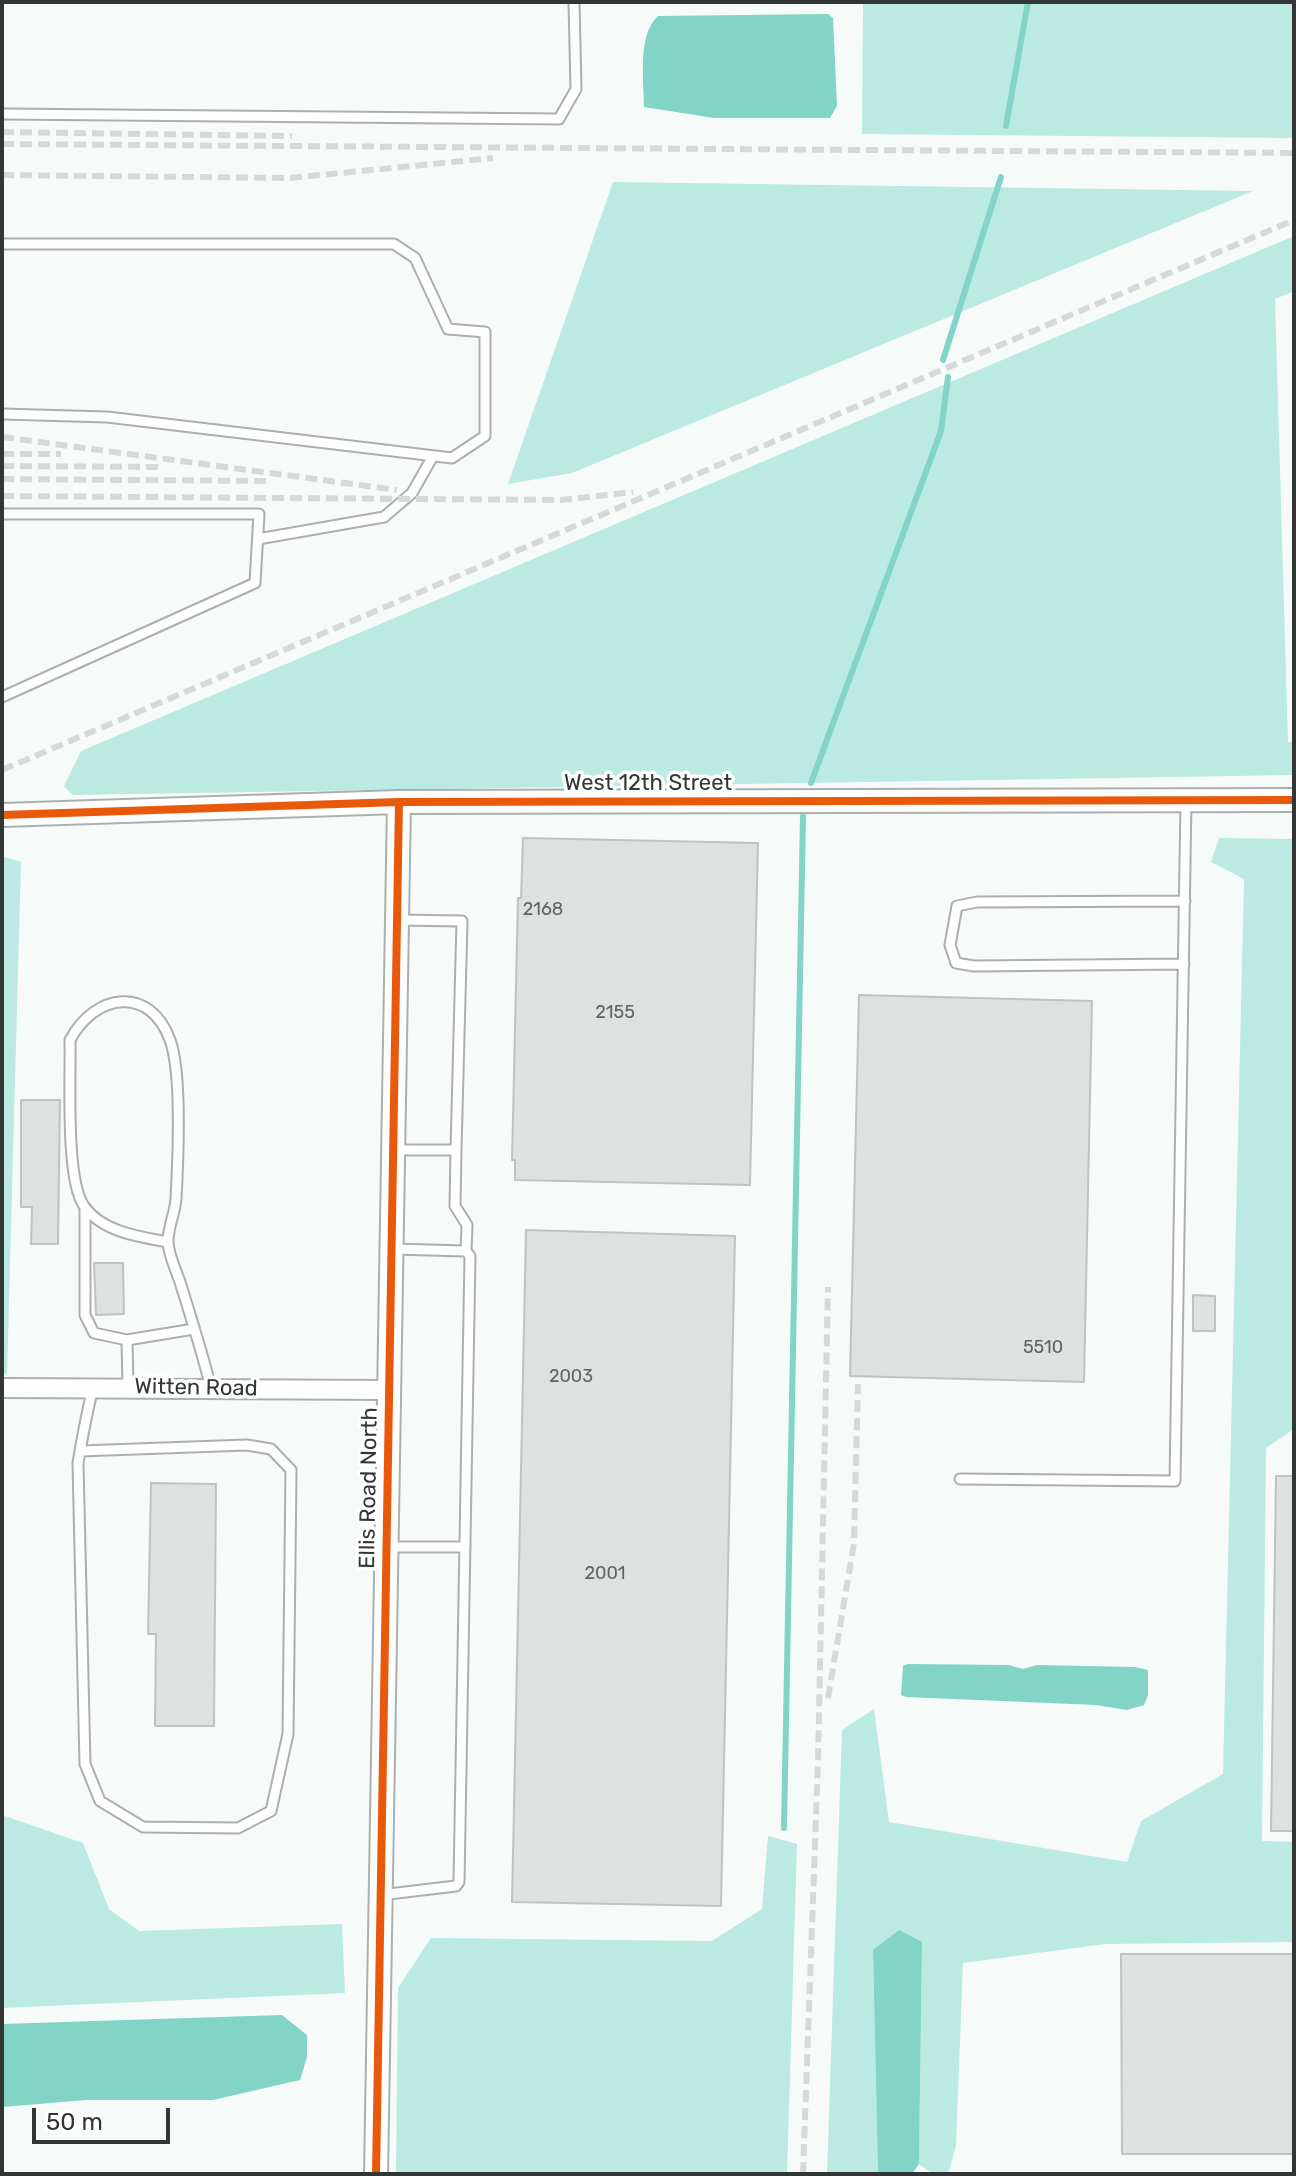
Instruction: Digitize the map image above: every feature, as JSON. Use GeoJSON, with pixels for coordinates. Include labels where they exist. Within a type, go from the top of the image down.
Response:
{"type":"FeatureCollection","features":[{"type":"Feature","properties":{"kind":"street","name":"West 12th Street"},"geometry":{"type":"LineString","coordinates":[[2,815],[399,802],[1294,800]]}},
{"type":"Feature","properties":{"kind":"street","name":"Ellis Road North"},"geometry":{"type":"LineString","coordinates":[[376,2174],[399,802]]}},
{"type":"Feature","properties":{"kind":"street","name":"Witten Road"},"geometry":{"type":"LineString","coordinates":[[2,1388],[389,1390]]}},
{"type":"Feature","properties":{"kind":"lane"},"geometry":{"type":"LineString","coordinates":[[2,114],[559,119],[576,89],[574,2]]}},
{"type":"Feature","properties":{"kind":"lane"},"geometry":{"type":"LineString","coordinates":[[2,244],[394,244],[415,258],[448,329],[485,332],[485,436],[452,458],[107,417],[2,414]]}},
{"type":"Feature","properties":{"kind":"lane"},"geometry":{"type":"LineString","coordinates":[[258,539],[384,517],[412,493],[433,456]]}},
{"type":"Feature","properties":{"kind":"lane"},"geometry":{"type":"LineString","coordinates":[[2,514],[259,514],[255,583],[2,697]]}},
{"type":"Feature","properties":{"kind":"lane"},"geometry":{"type":"LineString","coordinates":[[960,1479],[1175,1481],[1186,800]]}},
{"type":"Feature","properties":{"kind":"lane"},"geometry":{"type":"LineString","coordinates":[[1184,964],[974,966],[956,963],[950,945],[957,906],[977,902],[1185,901]]}},
{"type":"Feature","properties":{"kind":"lane"},"geometry":{"type":"LineString","coordinates":[[379,1895],[456,1886],[459,1882],[470,1256],[466,1251],[467,1225],[455,1206],[462,921],[397,920]]}},
{"type":"Feature","properties":{"kind":"lane"},"geometry":{"type":"LineString","coordinates":[[194,1329],[127,1340],[94,1333],[85,1315],[85,1208],[73,1166],[70,1040],[80,1022],[92,1010],[108,1002],[130,1002],[161,1021],[171,1043],[177,1107],[176,1202],[168,1242],[194,1329],[211,1388]]}},
{"type":"Feature","properties":{"kind":"lane"},"geometry":{"type":"LineString","coordinates":[[393,1150],[456,1150]]}},
{"type":"Feature","properties":{"kind":"lane"},"geometry":{"type":"LineString","coordinates":[[85,1208],[116,1230],[168,1242]]}},
{"type":"Feature","properties":{"kind":"lane"},"geometry":{"type":"LineString","coordinates":[[392,1249],[466,1251]]}},
{"type":"Feature","properties":{"kind":"lane"},"geometry":{"type":"LineString","coordinates":[[127,1340],[128,1387]]}},
{"type":"Feature","properties":{"kind":"lane"},"geometry":{"type":"LineString","coordinates":[[80,1451],[247,1445],[271,1449],[291,1470],[288,1734],[271,1811],[238,1828],[143,1827],[100,1801],[85,1764],[80,1451],[93,1387]]}},
{"type":"Feature","properties":{"kind":"lane"},"geometry":{"type":"LineString","coordinates":[[386,1547],[465,1547]]}},
{"type":"Feature","properties":{"kind":"shaded area"},"geometry":{"type":"Polygon","coordinates":[[[863,2],[1294,2],[1294,138],[862,134],[863,2]]]}},
{"type":"Feature","properties":{"kind":"shaded area"},"geometry":{"type":"Polygon","coordinates":[[[828,14],[833,18],[837,106],[830,118],[714,118],[644,107],[644,46],[651,24],[658,16],[828,14]]]}},
{"type":"Feature","properties":{"kind":"shaded area"},"geometry":{"type":"Polygon","coordinates":[[[613,182],[1253,191],[572,473],[508,484],[613,182]]]}},
{"type":"Feature","properties":{"kind":"shaded area"},"geometry":{"type":"Polygon","coordinates":[[[1294,236],[1294,291],[1275,299],[1288,742],[1294,742],[1294,775],[73,795],[64,786],[81,751],[1294,236]]]}},
{"type":"Feature","properties":{"kind":"shaded area"},"geometry":{"type":"Polygon","coordinates":[[[1219,838],[1294,839],[1294,1429],[1266,1448],[1262,1841],[1294,1842],[1294,1942],[1105,1944],[963,1963],[956,2146],[948,2174],[933,2174],[919,2164],[922,1943],[873,1950],[878,2174],[827,2174],[842,1730],[874,1709],[889,1822],[1127,1862],[1141,1821],[1223,1774],[1244,879],[1211,862],[1219,838]]]}},
{"type":"Feature","properties":{"kind":"shaded area"},"geometry":{"type":"Polygon","coordinates":[[[2,856],[21,862],[7,1374],[2,1373],[2,856]]]}},
{"type":"Feature","properties":{"kind":"shaded area"},"geometry":{"type":"Polygon","coordinates":[[[1009,1665],[1023,1669],[1037,1665],[1135,1667],[1148,1670],[1148,1695],[1144,1705],[1127,1710],[1096,1705],[906,1697],[901,1695],[903,1666],[1009,1665]]]}},
{"type":"Feature","properties":{"kind":"shaded area"},"geometry":{"type":"Polygon","coordinates":[[[2,1815],[83,1843],[109,1909],[139,1931],[342,1924],[345,1993],[2,2008],[2,1815]]]}},
{"type":"Feature","properties":{"kind":"shaded area"},"geometry":{"type":"Polygon","coordinates":[[[768,1836],[797,1844],[787,2174],[396,2174],[398,1988],[431,1938],[712,1941],[762,1909],[768,1836]]]}},
{"type":"Feature","properties":{"kind":"shaded area"},"geometry":{"type":"Polygon","coordinates":[[[899,1930],[922,1942],[919,2164],[912,2174],[878,2174],[873,1950],[899,1930]]]}},
{"type":"Feature","properties":{"kind":"shaded area"},"geometry":{"type":"Polygon","coordinates":[[[282,2015],[307,2035],[307,2057],[300,2080],[213,2100],[86,2100],[2,2107],[2,2024],[282,2015]]]}},
{"type":"Feature","properties":{"kind":"building"},"geometry":{"type":"Polygon","coordinates":[[[523,838],[758,843],[750,1185],[515,1180],[515,1160],[512,1160],[518,898],[521,898],[523,838]]]}},
{"type":"Feature","properties":{"kind":"building"},"geometry":{"type":"Polygon","coordinates":[[[859,995],[1092,1001],[1084,1382],[850,1376],[859,995]]]}},
{"type":"Feature","properties":{"kind":"building"},"geometry":{"type":"Polygon","coordinates":[[[21,1100],[60,1100],[58,1244],[31,1244],[32,1207],[21,1207],[21,1100]]]}},
{"type":"Feature","properties":{"kind":"building"},"geometry":{"type":"Polygon","coordinates":[[[526,1230],[735,1236],[721,1906],[512,1902],[526,1230]]]}},
{"type":"Feature","properties":{"kind":"building"},"geometry":{"type":"Polygon","coordinates":[[[94,1263],[123,1263],[124,1314],[96,1315],[94,1263]]]}},
{"type":"Feature","properties":{"kind":"building"},"geometry":{"type":"Polygon","coordinates":[[[1193,1295],[1215,1296],[1215,1331],[1193,1331],[1193,1295]]]}},
{"type":"Feature","properties":{"kind":"building"},"geometry":{"type":"Polygon","coordinates":[[[1276,1476],[1294,1476],[1294,1831],[1271,1831],[1276,1476]]]}},
{"type":"Feature","properties":{"kind":"building"},"geometry":{"type":"Polygon","coordinates":[[[151,1483],[216,1484],[214,1726],[155,1726],[156,1634],[148,1634],[151,1483]]]}},
{"type":"Feature","properties":{"kind":"building"},"geometry":{"type":"Polygon","coordinates":[[[1121,1954],[1294,1954],[1294,2154],[1122,2154],[1121,1954]]]}},
{"type":"Feature","properties":{"kind":"waterway"},"geometry":{"type":"LineString","coordinates":[[1006,126],[1028,2]]}},
{"type":"Feature","properties":{"kind":"waterway"},"geometry":{"type":"LineString","coordinates":[[943,360],[1001,177]]}},
{"type":"Feature","properties":{"kind":"waterway"},"geometry":{"type":"LineString","coordinates":[[811,783],[941,431],[948,377]]}},
{"type":"Feature","properties":{"kind":"waterway"},"geometry":{"type":"LineString","coordinates":[[784,1828],[803,816]]}},
{"type":"Feature","properties":{"kind":"railway"},"geometry":{"type":"LineString","coordinates":[[2,132],[292,136]]}},
{"type":"Feature","properties":{"kind":"railway"},"geometry":{"type":"LineString","coordinates":[[2,144],[1294,153]]}},
{"type":"Feature","properties":{"kind":"railway"},"geometry":{"type":"LineString","coordinates":[[2,175],[290,178],[493,158]]}},
{"type":"Feature","properties":{"kind":"railway"},"geometry":{"type":"LineString","coordinates":[[2,770],[1294,220]]}},
{"type":"Feature","properties":{"kind":"railway"},"geometry":{"type":"LineString","coordinates":[[2,437],[397,490]]}},
{"type":"Feature","properties":{"kind":"railway"},"geometry":{"type":"LineString","coordinates":[[2,454],[61,454]]}},
{"type":"Feature","properties":{"kind":"railway"},"geometry":{"type":"LineString","coordinates":[[2,466],[162,467]]}},
{"type":"Feature","properties":{"kind":"railway"},"geometry":{"type":"LineString","coordinates":[[2,479],[266,481]]}},
{"type":"Feature","properties":{"kind":"railway"},"geometry":{"type":"LineString","coordinates":[[2,496],[562,500],[633,492]]}},
{"type":"Feature","properties":{"kind":"railway"},"geometry":{"type":"LineString","coordinates":[[803,2174],[818,1761],[828,1287]]}},
{"type":"Feature","properties":{"kind":"railway"},"geometry":{"type":"LineString","coordinates":[[828,1698],[854,1543],[858,1384]]}},
{"type":"Feature","properties":{"kind":"cycle path"},"geometry":{"type":"LineString","coordinates":[[2,815],[399,802],[1294,800]]}},
{"type":"Feature","properties":{"kind":"cycle path"},"geometry":{"type":"LineString","coordinates":[[376,2174],[399,802]]}}]}
